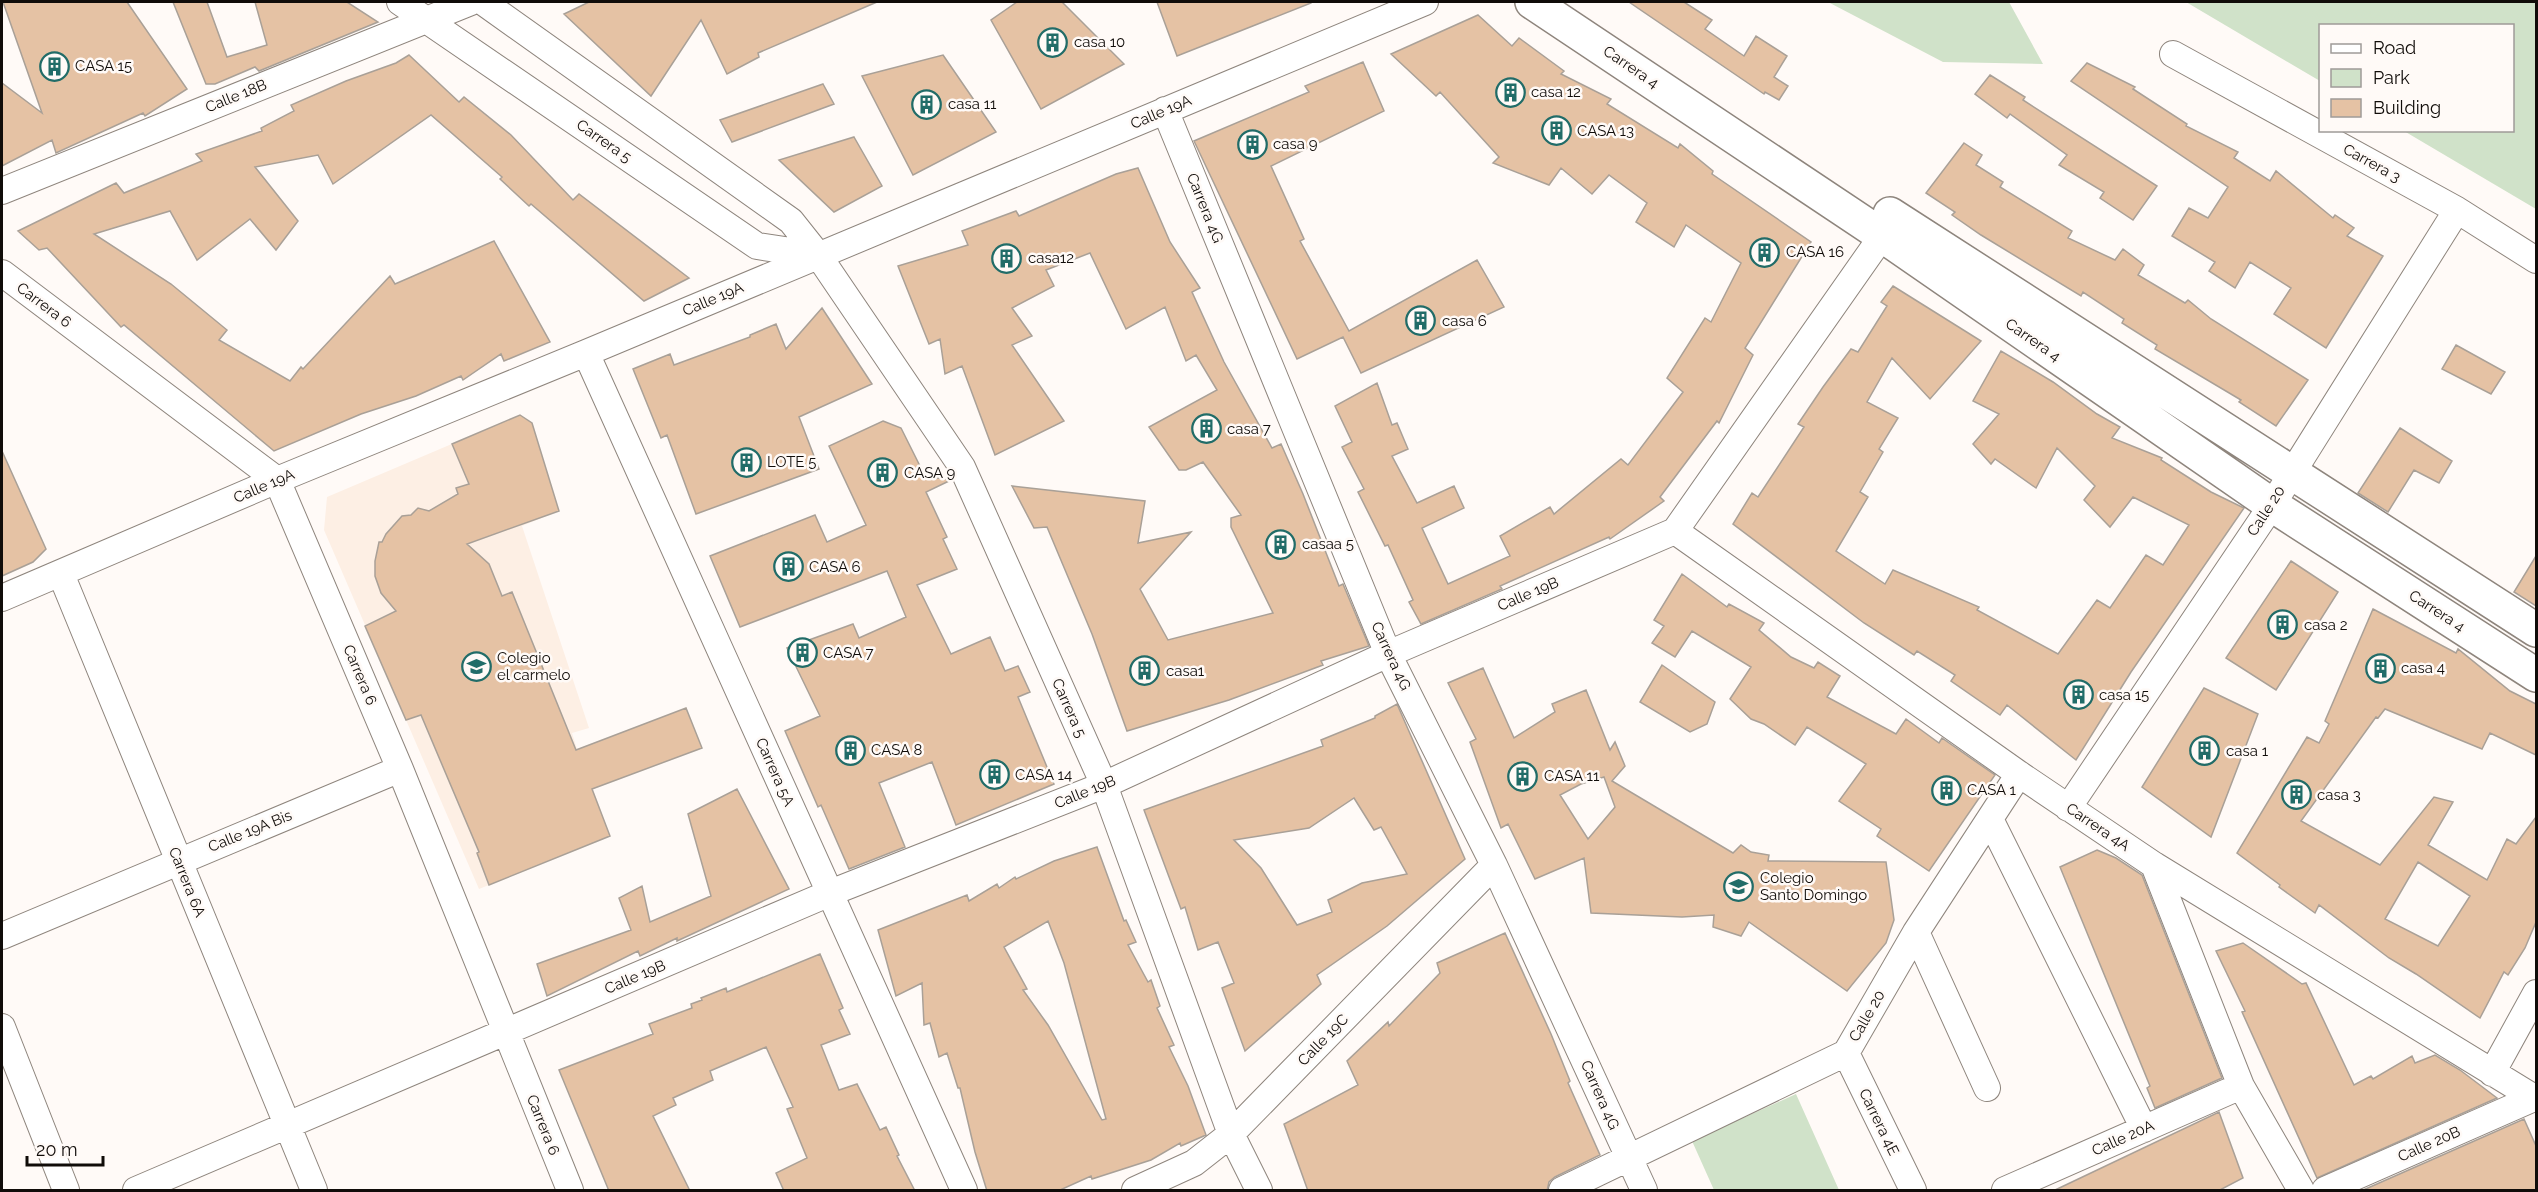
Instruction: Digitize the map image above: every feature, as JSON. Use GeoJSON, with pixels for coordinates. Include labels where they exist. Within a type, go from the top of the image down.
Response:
{"type":"FeatureCollection","features":[{"type":"Feature","properties":{"kind":"main road","name":"Carrera 4"},"geometry":{"type":"LineString","coordinates":[[1532,2],[1889,227],[2291,473],[2536,630]]}},
{"type":"Feature","properties":{"kind":"main road","name":"Carrera 4"},"geometry":{"type":"LineString","coordinates":[[1570,2],[1889,227],[2272,505],[2536,675]]}},
{"type":"Feature","properties":{"kind":"street","name":"Carrera 5"},"geometry":{"type":"LineString","coordinates":[[400,2],[757,246],[818,255]]}},
{"type":"Feature","properties":{"kind":"street","name":"Calle 18B"},"geometry":{"type":"LineString","coordinates":[[2,190],[471,2]]}},
{"type":"Feature","properties":{"kind":"street","name":"Carrera 5"},"geometry":{"type":"LineString","coordinates":[[483,2],[791,221],[818,255],[962,467],[1104,785],[1231,1134],[1259,1191]]}},
{"type":"Feature","properties":{"kind":"street","name":"Calle 19A"},"geometry":{"type":"LineString","coordinates":[[2,598],[277,480],[1425,2]]}},
{"type":"Feature","properties":{"kind":"street","name":"Carrera 3"},"geometry":{"type":"LineString","coordinates":[[2173,54],[2457,210],[2536,260]]}},
{"type":"Feature","properties":{"kind":"street","name":"Carrera 4G"},"geometry":{"type":"LineString","coordinates":[[1165,110],[1388,654],[1494,865],[1596,1082],[1627,1158],[1644,1191]]}},
{"type":"Feature","properties":{"kind":"street","name":"Calle 20"},"geometry":{"type":"LineString","coordinates":[[2068,808],[2272,505],[2457,210]]}},
{"type":"Feature","properties":{"kind":"street"},"geometry":{"type":"LineString","coordinates":[[1675,531],[1889,227]]}},
{"type":"Feature","properties":{"kind":"street","name":"Carrera 6"},"geometry":{"type":"LineString","coordinates":[[2,273],[277,480],[400,770],[570,1191]]}},
{"type":"Feature","properties":{"kind":"street","name":"Carrera 5A"},"geometry":{"type":"LineString","coordinates":[[586,353],[964,1191]]}},
{"type":"Feature","properties":{"kind":"street","name":"Calle 19B"},"geometry":{"type":"LineString","coordinates":[[136,1191],[830,893],[1104,785],[1388,654],[1675,531]]}},
{"type":"Feature","properties":{"kind":"street","name":"Carrera 4A"},"geometry":{"type":"LineString","coordinates":[[1675,531],[2019,774],[2154,865],[2535,1098]]}},
{"type":"Feature","properties":{"kind":"street","name":"Carrera 6A"},"geometry":{"type":"LineString","coordinates":[[61,574],[314,1191]]}},
{"type":"Feature","properties":{"kind":"street","name":"Calle 19A Bis"},"geometry":{"type":"LineString","coordinates":[[2,936],[178,860],[400,770]]}},
{"type":"Feature","properties":{"kind":"street","name":"Calle 20"},"geometry":{"type":"LineString","coordinates":[[1562,1191],[1846,1053],[1916,932],[2019,774]]}},
{"type":"Feature","properties":{"kind":"street"},"geometry":{"type":"LineString","coordinates":[[1990,819],[2144,1129]]}},
{"type":"Feature","properties":{"kind":"street","name":"Calle 19C"},"geometry":{"type":"LineString","coordinates":[[1135,1191],[1194,1163],[1231,1134],[1494,865]]}},
{"type":"Feature","properties":{"kind":"street"},"geometry":{"type":"LineString","coordinates":[[2154,865],[2241,1086],[2301,1191]]}},
{"type":"Feature","properties":{"kind":"street"},"geometry":{"type":"LineString","coordinates":[[1916,932],[1987,1088]]}},
{"type":"Feature","properties":{"kind":"street"},"geometry":{"type":"LineString","coordinates":[[2492,1072],[2536,993]]}},
{"type":"Feature","properties":{"kind":"street"},"geometry":{"type":"LineString","coordinates":[[2,1027],[66,1191]]}},
{"type":"Feature","properties":{"kind":"street","name":"Carrera 4E"},"geometry":{"type":"LineString","coordinates":[[1846,1053],[1913,1191]]}},
{"type":"Feature","properties":{"kind":"street","name":"Calle 20A"},"geometry":{"type":"LineString","coordinates":[[2005,1191],[2241,1086]]}},
{"type":"Feature","properties":{"kind":"street","name":"Calle 20B"},"geometry":{"type":"LineString","coordinates":[[2325,1191],[2535,1098]]}},
{"type":"Feature","properties":{"kind":"shaded area","name":"Colegio el carmelo"},"geometry":{"type":"Polygon","coordinates":[[[520,415],[532,423],[559,511],[522,526],[589,728],[572,733],[577,749],[686,708],[701,748],[593,789],[610,836],[479,889],[324,530],[327,497],[520,415]]]}},
{"type":"Feature","properties":{"kind":"green space"},"geometry":{"type":"Polygon","coordinates":[[[1828,2],[2009,2],[2043,64],[1943,62],[1828,2]]]}},
{"type":"Feature","properties":{"kind":"green space"},"geometry":{"type":"Polygon","coordinates":[[[2186,2],[2536,2],[2536,209],[2406,132],[2514,132],[2514,24],[2319,24],[2319,80],[2186,2]]]}},
{"type":"Feature","properties":{"kind":"green space"},"geometry":{"type":"Polygon","coordinates":[[[1796,1094],[1839,1190],[1714,1190],[1692,1141],[1796,1094]]]}},
{"type":"Feature","properties":{"kind":"building"},"geometry":{"type":"Polygon","coordinates":[[[3,2],[127,2],[187,89],[145,116],[143,113],[56,153],[52,140],[2,166],[2,83],[42,113],[3,2]]]}},
{"type":"Feature","properties":{"kind":"building"},"geometry":{"type":"Polygon","coordinates":[[[173,2],[207,2],[227,57],[267,45],[255,2],[347,2],[378,22],[259,71],[255,67],[215,84],[206,84],[173,2]]]}},
{"type":"Feature","properties":{"kind":"building"},"geometry":{"type":"Polygon","coordinates":[[[589,2],[877,2],[758,53],[759,57],[727,74],[701,20],[651,96],[564,14],[589,2]]]}},
{"type":"Feature","properties":{"kind":"building","name":"casa 10"},"geometry":{"type":"Polygon","coordinates":[[[1017,2],[1062,2],[1124,64],[1041,109],[991,20],[1017,2]]]}},
{"type":"Feature","properties":{"kind":"building"},"geometry":{"type":"Polygon","coordinates":[[[1157,2],[1311,2],[1311,3],[1177,56],[1157,2]]]}},
{"type":"Feature","properties":{"kind":"building"},"geometry":{"type":"Polygon","coordinates":[[[1629,2],[1684,2],[1712,20],[1705,29],[1744,56],[1756,36],[1787,56],[1774,77],[1788,86],[1779,100],[1765,92],[1764,94],[1629,2]]]}},
{"type":"Feature","properties":{"kind":"building"},"geometry":{"type":"Polygon","coordinates":[[[1478,15],[1512,46],[1519,38],[1564,71],[1561,74],[1611,99],[1607,104],[1678,148],[1680,144],[1713,171],[1712,174],[1811,242],[1745,348],[1753,355],[1719,423],[1717,421],[1660,497],[1664,501],[1610,539],[1609,537],[1500,586],[1502,589],[1421,624],[1409,602],[1413,600],[1388,545],[1385,546],[1358,492],[1364,489],[1342,447],[1352,442],[1335,406],[1377,383],[1392,425],[1397,423],[1408,449],[1392,456],[1417,503],[1454,486],[1464,508],[1422,528],[1448,584],[1510,556],[1500,536],[1550,507],[1554,514],[1621,459],[1628,465],[1683,392],[1667,378],[1705,318],[1711,322],[1741,263],[1686,225],[1674,247],[1636,222],[1647,203],[1609,175],[1592,194],[1561,168],[1549,185],[1493,163],[1499,157],[1440,92],[1436,96],[1391,54],[1478,15]]]}},
{"type":"Feature","properties":{"kind":"building"},"geometry":{"type":"Polygon","coordinates":[[[409,55],[459,102],[464,97],[511,135],[573,200],[579,194],[689,278],[644,301],[531,204],[529,206],[500,179],[502,177],[431,115],[333,184],[318,155],[255,167],[298,221],[276,250],[250,219],[197,260],[170,211],[94,234],[171,284],[227,330],[219,340],[290,381],[390,276],[395,284],[494,241],[550,342],[504,361],[501,354],[463,380],[461,376],[416,396],[361,414],[274,451],[124,325],[121,327],[47,248],[39,250],[18,231],[116,183],[124,193],[202,161],[196,154],[262,131],[261,128],[294,111],[291,105],[346,81],[396,63],[409,55]]]}},
{"type":"Feature","properties":{"kind":"building","name":"casa 11"},"geometry":{"type":"Polygon","coordinates":[[[943,55],[996,132],[913,175],[862,76],[943,55]]]}},
{"type":"Feature","properties":{"kind":"building"},"geometry":{"type":"Polygon","coordinates":[[[1363,62],[1384,111],[1271,166],[1304,239],[1300,241],[1349,331],[1477,260],[1504,307],[1361,373],[1343,337],[1297,359],[1194,141],[1309,92],[1305,86],[1363,62]]]}},
{"type":"Feature","properties":{"kind":"building"},"geometry":{"type":"Polygon","coordinates":[[[2087,63],[2135,87],[2133,89],[2187,124],[2186,126],[2238,152],[2234,158],[2270,181],[2276,171],[2333,218],[2335,215],[2354,228],[2347,236],[2383,256],[2326,348],[2274,314],[2291,288],[2250,262],[2235,288],[2209,271],[2215,262],[2172,236],[2189,208],[2208,218],[2228,187],[2071,81],[2087,63]]]}},
{"type":"Feature","properties":{"kind":"building"},"geometry":{"type":"Polygon","coordinates":[[[1990,75],[2025,97],[2023,100],[2157,186],[2133,220],[2100,198],[2104,192],[2059,165],[2067,155],[2010,114],[2007,118],[1975,94],[1990,75]]]}},
{"type":"Feature","properties":{"kind":"building"},"geometry":{"type":"Polygon","coordinates":[[[823,84],[834,104],[732,142],[720,120],[823,84]]]}},
{"type":"Feature","properties":{"kind":"building"},"geometry":{"type":"Polygon","coordinates":[[[854,137],[882,186],[834,212],[779,160],[854,137]]]}},
{"type":"Feature","properties":{"kind":"building"},"geometry":{"type":"Polygon","coordinates":[[[1964,143],[1982,155],[1976,165],[2003,182],[2000,187],[2072,231],[2068,238],[2115,260],[2123,249],[2144,265],[2138,275],[2185,303],[2188,300],[2211,319],[2308,380],[2276,426],[2239,402],[2241,400],[2155,349],[2157,345],[2122,323],[2124,319],[2083,292],[2081,296],[1981,235],[1952,215],[1955,212],[1926,193],[1964,143]]]}},
{"type":"Feature","properties":{"kind":"building"},"geometry":{"type":"Polygon","coordinates":[[[1138,168],[1170,242],[1200,288],[1192,292],[1224,362],[1272,448],[1281,444],[1339,586],[1343,584],[1369,646],[1321,661],[1323,665],[1229,700],[1127,731],[1092,634],[1047,527],[1034,528],[1012,486],[1145,501],[1138,543],[1191,532],[1140,589],[1168,640],[1273,613],[1231,527],[1231,518],[1241,515],[1203,462],[1186,470],[1179,470],[1149,427],[1217,390],[1196,355],[1186,361],[1165,307],[1126,329],[1090,253],[1046,270],[1054,286],[1012,308],[1032,336],[1012,345],[1064,421],[995,455],[962,366],[945,374],[940,339],[929,344],[898,266],[968,245],[962,231],[1016,211],[1019,216],[1116,174],[1138,168]]]}},
{"type":"Feature","properties":{"kind":"building"},"geometry":{"type":"Polygon","coordinates":[[[1893,286],[1981,341],[1930,399],[1892,358],[1867,402],[1898,418],[1879,449],[1883,452],[1860,492],[1868,497],[1836,551],[1885,584],[1893,570],[1979,607],[1977,610],[2058,654],[2097,600],[2110,608],[2146,555],[2163,565],[2189,525],[2133,497],[2110,527],[2084,500],[2095,486],[2057,448],[2036,488],[1995,459],[1991,464],[1973,444],[1999,414],[1973,401],[2001,351],[2053,382],[2097,414],[2120,427],[2112,438],[2162,458],[2161,460],[2211,492],[2244,508],[2131,672],[2076,760],[2007,705],[2000,715],[1951,681],[1955,675],[1917,651],[1914,655],[1864,623],[1733,524],[1752,493],[1758,497],[1804,427],[1798,424],[1823,387],[1851,349],[1858,352],[1887,306],[1881,302],[1893,286]]]}},
{"type":"Feature","properties":{"kind":"building"},"geometry":{"type":"Polygon","coordinates":[[[822,308],[872,384],[799,417],[819,469],[696,514],[667,435],[661,438],[633,369],[670,354],[674,365],[750,337],[776,324],[786,349],[822,308]]]}},
{"type":"Feature","properties":{"kind":"building"},"geometry":{"type":"Polygon","coordinates":[[[2456,345],[2505,372],[2491,394],[2442,369],[2456,345]]]}},
{"type":"Feature","properties":{"kind":"building","name":"Colegio el carmelo"},"geometry":{"type":"Polygon","coordinates":[[[520,415],[532,423],[559,511],[467,544],[489,564],[502,596],[512,592],[576,750],[686,708],[702,748],[592,789],[610,836],[489,885],[477,853],[479,852],[421,715],[406,720],[365,626],[396,611],[381,593],[375,576],[379,542],[382,542],[402,516],[411,515],[418,508],[429,511],[458,494],[456,488],[469,484],[452,444],[520,415]]]}},
{"type":"Feature","properties":{"kind":"building"},"geometry":{"type":"Polygon","coordinates":[[[883,421],[901,428],[925,476],[951,480],[926,492],[947,537],[943,539],[957,569],[917,585],[951,654],[990,637],[1005,671],[1018,666],[1030,692],[1018,697],[1054,784],[956,825],[932,762],[879,783],[905,847],[849,869],[821,805],[818,807],[785,731],[820,716],[787,648],[853,624],[859,638],[906,617],[887,571],[740,627],[710,556],[815,515],[827,542],[866,525],[829,446],[883,421]]]}},
{"type":"Feature","properties":{"kind":"building"},"geometry":{"type":"Polygon","coordinates":[[[2400,428],[2452,461],[2439,483],[2414,470],[2388,512],[2358,493],[2400,428]]]}},
{"type":"Feature","properties":{"kind":"building"},"geometry":{"type":"Polygon","coordinates":[[[2,451],[46,549],[33,562],[2,576],[2,451]]]}},
{"type":"Feature","properties":{"kind":"building"},"geometry":{"type":"Polygon","coordinates":[[[2536,556],[2536,606],[2514,592],[2536,556]]]}},
{"type":"Feature","properties":{"kind":"building","name":"casa 2"},"geometry":{"type":"Polygon","coordinates":[[[2291,561],[2338,592],[2276,690],[2226,658],[2291,561]]]}},
{"type":"Feature","properties":{"kind":"building"},"geometry":{"type":"Polygon","coordinates":[[[1682,574],[1727,607],[1729,604],[1764,623],[1759,630],[1791,657],[1814,668],[1818,662],[1840,676],[1827,697],[1896,734],[1906,719],[1939,743],[1942,738],[1995,775],[1929,871],[1877,836],[1881,829],[1839,801],[1866,764],[1807,727],[1795,745],[1764,724],[1751,719],[1730,699],[1751,667],[1692,631],[1675,657],[1652,643],[1664,626],[1654,620],[1682,574]]]}},
{"type":"Feature","properties":{"kind":"building"},"geometry":{"type":"Polygon","coordinates":[[[2373,609],[2456,653],[2458,649],[2510,691],[2536,704],[2536,755],[2490,733],[2482,749],[2385,709],[2378,718],[2376,717],[2301,821],[2380,865],[2434,797],[2453,802],[2428,845],[2487,880],[2507,839],[2516,844],[2536,817],[2536,922],[2525,948],[2508,975],[2504,972],[2480,1018],[2389,958],[2319,905],[2315,913],[2237,853],[2307,737],[2319,743],[2329,724],[2325,721],[2373,609]],[[2418,862],[2385,919],[2438,946],[2470,896],[2418,862]]]}},
{"type":"Feature","properties":{"kind":"building"},"geometry":{"type":"Polygon","coordinates":[[[1662,665],[1715,702],[1707,724],[1690,732],[1640,702],[1662,665]]]}},
{"type":"Feature","properties":{"kind":"building","name":"Colegio Santo Domingo"},"geometry":{"type":"Polygon","coordinates":[[[1483,668],[1514,738],[1555,712],[1552,704],[1586,690],[1610,750],[1615,742],[1625,766],[1612,781],[1733,853],[1741,845],[1751,852],[1769,855],[1768,861],[1886,862],[1894,920],[1886,943],[1847,991],[1749,922],[1741,936],[1713,927],[1714,915],[1682,917],[1591,913],[1584,858],[1535,879],[1508,824],[1501,828],[1470,742],[1476,739],[1448,683],[1483,668]],[[1604,777],[1581,784],[1560,795],[1588,839],[1615,807],[1604,777]]]}},
{"type":"Feature","properties":{"kind":"building","name":"casa 1"},"geometry":{"type":"Polygon","coordinates":[[[2204,688],[2258,714],[2211,837],[2142,787],[2204,688]]]}},
{"type":"Feature","properties":{"kind":"building"},"geometry":{"type":"Polygon","coordinates":[[[1397,704],[1465,859],[1387,926],[1317,975],[1321,984],[1245,1051],[1222,988],[1234,983],[1218,942],[1198,950],[1185,907],[1181,909],[1144,810],[1323,746],[1321,740],[1375,718],[1397,704]],[[1354,798],[1309,828],[1234,840],[1261,868],[1297,925],[1332,912],[1328,900],[1362,883],[1407,874],[1381,827],[1374,830],[1354,798]]]}},
{"type":"Feature","properties":{"kind":"building"},"geometry":{"type":"Polygon","coordinates":[[[737,789],[789,889],[677,941],[677,938],[640,956],[638,951],[547,996],[537,964],[631,930],[619,898],[642,886],[650,922],[711,896],[688,814],[737,789]]]}},
{"type":"Feature","properties":{"kind":"building"},"geometry":{"type":"Polygon","coordinates":[[[1097,847],[1124,921],[1126,920],[1136,942],[1128,945],[1148,982],[1151,980],[1160,1006],[1157,1008],[1174,1045],[1169,1047],[1188,1086],[1206,1135],[1181,1146],[1180,1143],[1151,1160],[1092,1179],[1091,1176],[1058,1191],[987,1191],[960,1088],[958,1088],[947,1053],[939,1057],[930,1023],[924,1025],[922,983],[896,996],[878,930],[967,895],[969,901],[997,884],[999,888],[1015,877],[1016,879],[1054,861],[1097,847]],[[1048,921],[1004,947],[1027,989],[1023,990],[1048,1025],[1102,1120],[1106,1119],[1064,963],[1048,921]]]}},
{"type":"Feature","properties":{"kind":"building"},"geometry":{"type":"Polygon","coordinates":[[[2097,850],[2116,858],[2142,875],[2222,1078],[2155,1108],[2147,1088],[2150,1086],[2060,867],[2097,850]]]}},
{"type":"Feature","properties":{"kind":"building"},"geometry":{"type":"Polygon","coordinates":[[[1505,933],[1551,1034],[1570,1081],[1568,1083],[1600,1155],[1555,1177],[1549,1182],[1547,1191],[1308,1191],[1284,1124],[1358,1085],[1347,1061],[1388,1022],[1389,1026],[1440,973],[1437,963],[1505,933]]]}},
{"type":"Feature","properties":{"kind":"building"},"geometry":{"type":"Polygon","coordinates":[[[2243,943],[2302,984],[2306,983],[2354,1085],[2371,1076],[2373,1079],[2412,1056],[2415,1063],[2435,1055],[2460,1070],[2497,1098],[2317,1178],[2242,1012],[2245,1011],[2216,951],[2243,943]]]}},
{"type":"Feature","properties":{"kind":"building"},"geometry":{"type":"Polygon","coordinates":[[[820,954],[843,1008],[839,1010],[850,1034],[821,1045],[839,1090],[857,1084],[880,1130],[886,1127],[899,1155],[897,1156],[915,1191],[784,1191],[776,1173],[807,1158],[787,1109],[793,1107],[766,1047],[710,1071],[713,1080],[673,1098],[676,1105],[653,1116],[690,1191],[609,1191],[559,1070],[653,1034],[649,1024],[692,1008],[691,1004],[702,1000],[701,998],[726,988],[727,992],[820,954]]]}},
{"type":"Feature","properties":{"kind":"building"},"geometry":{"type":"Polygon","coordinates":[[[2219,1112],[2243,1178],[2218,1191],[2053,1191],[2219,1112]]]}},
{"type":"Feature","properties":{"kind":"building"},"geometry":{"type":"Polygon","coordinates":[[[2524,1119],[2536,1146],[2536,1191],[2361,1191],[2524,1119]]]}},
{"type":"Feature","properties":{"kind":"place","name":"casa 10"},"geometry":{"type":"Point","coordinates":[1053,42]}},
{"type":"Feature","properties":{"kind":"place","name":"CASA 15"},"geometry":{"type":"Point","coordinates":[54,66]}},
{"type":"Feature","properties":{"kind":"place","name":"casa 12"},"geometry":{"type":"Point","coordinates":[1510,92]}},
{"type":"Feature","properties":{"kind":"place","name":"casa 11"},"geometry":{"type":"Point","coordinates":[927,104]}},
{"type":"Feature","properties":{"kind":"place","name":"CASA 13"},"geometry":{"type":"Point","coordinates":[1556,131]}},
{"type":"Feature","properties":{"kind":"place","name":"casa 9"},"geometry":{"type":"Point","coordinates":[1252,144]}},
{"type":"Feature","properties":{"kind":"place","name":"CASA 16"},"geometry":{"type":"Point","coordinates":[1765,252]}},
{"type":"Feature","properties":{"kind":"place","name":"casa12"},"geometry":{"type":"Point","coordinates":[1007,258]}},
{"type":"Feature","properties":{"kind":"place","name":"casa 6"},"geometry":{"type":"Point","coordinates":[1421,321]}},
{"type":"Feature","properties":{"kind":"place","name":"casa 7"},"geometry":{"type":"Point","coordinates":[1206,429]}},
{"type":"Feature","properties":{"kind":"place","name":"LOTE 5"},"geometry":{"type":"Point","coordinates":[746,462]}},
{"type":"Feature","properties":{"kind":"place","name":"CASA 9"},"geometry":{"type":"Point","coordinates":[883,473]}},
{"type":"Feature","properties":{"kind":"place","name":"casaa 5"},"geometry":{"type":"Point","coordinates":[1281,544]}},
{"type":"Feature","properties":{"kind":"place","name":"CASA 6"},"geometry":{"type":"Point","coordinates":[788,567]}},
{"type":"Feature","properties":{"kind":"place","name":"casa 2"},"geometry":{"type":"Point","coordinates":[2283,625]}},
{"type":"Feature","properties":{"kind":"place","name":"CASA 7"},"geometry":{"type":"Point","coordinates":[802,653]}},
{"type":"Feature","properties":{"kind":"place","name":"Colegio el carmelo"},"geometry":{"type":"Point","coordinates":[476,667]}},
{"type":"Feature","properties":{"kind":"place","name":"casa 4"},"geometry":{"type":"Point","coordinates":[2380,668]}},
{"type":"Feature","properties":{"kind":"place","name":"casa1"},"geometry":{"type":"Point","coordinates":[1145,671]}},
{"type":"Feature","properties":{"kind":"place","name":"casa 15"},"geometry":{"type":"Point","coordinates":[2078,695]}},
{"type":"Feature","properties":{"kind":"place","name":"CASA 8"},"geometry":{"type":"Point","coordinates":[850,750]}},
{"type":"Feature","properties":{"kind":"place","name":"casa 1"},"geometry":{"type":"Point","coordinates":[2205,751]}},
{"type":"Feature","properties":{"kind":"place","name":"CASA 14"},"geometry":{"type":"Point","coordinates":[994,775]}},
{"type":"Feature","properties":{"kind":"place","name":"CASA 11"},"geometry":{"type":"Point","coordinates":[1523,776]}},
{"type":"Feature","properties":{"kind":"place","name":"CASA 1"},"geometry":{"type":"Point","coordinates":[1946,790]}},
{"type":"Feature","properties":{"kind":"place","name":"casa 3"},"geometry":{"type":"Point","coordinates":[2296,795]}},
{"type":"Feature","properties":{"kind":"place","name":"Colegio Santo Domingo"},"geometry":{"type":"Point","coordinates":[1739,887]}}]}
